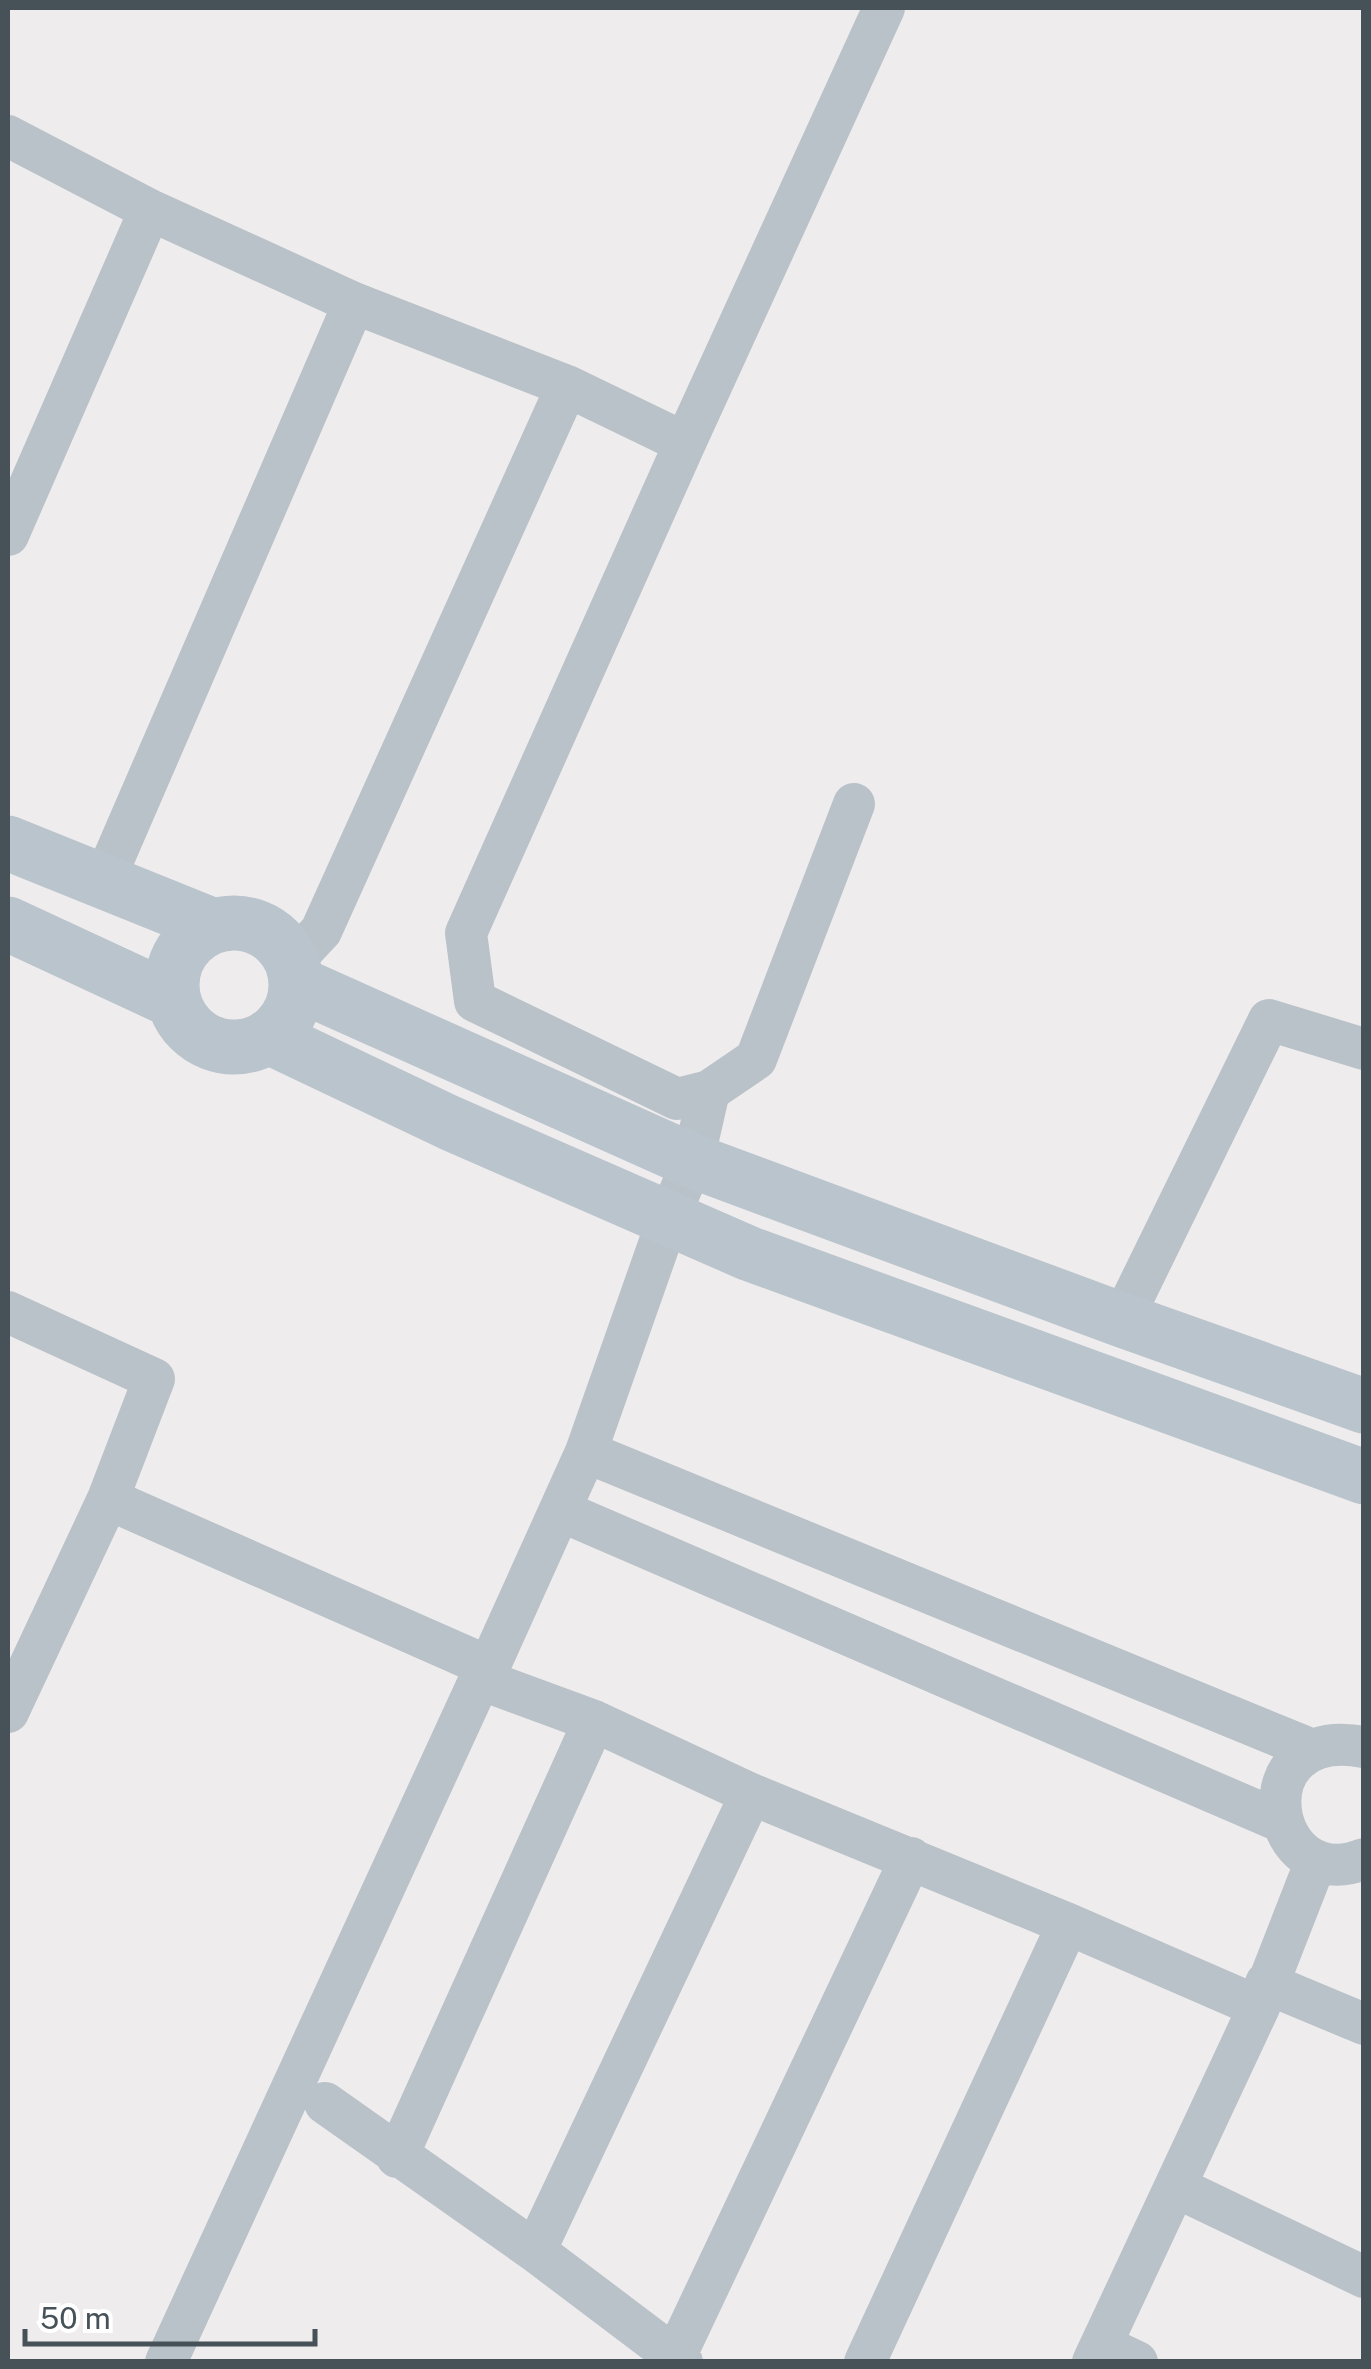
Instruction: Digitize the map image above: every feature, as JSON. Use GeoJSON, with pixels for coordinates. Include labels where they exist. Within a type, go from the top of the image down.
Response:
{"type":"FeatureCollection","features":[{"type":"Feature","properties":{"kind":"main road"},"geometry":{"type":"LineString","coordinates":[[8,843],[214,926]]}},
{"type":"Feature","properties":{"kind":"main road"},"geometry":{"type":"LineString","coordinates":[[8,924],[174,1001]]}},
{"type":"Feature","properties":{"kind":"main road"},"geometry":{"type":"LineString","coordinates":[[214,926],[254,926],[272,935],[294,972],[293,1008],[284,1024],[251,1046],[212,1044],[182,1020],[174,1001],[172,983],[184,948],[214,926]]}},
{"type":"Feature","properties":{"kind":"main road"},"geometry":{"type":"LineString","coordinates":[[294,972],[693,1161],[1364,1406]]}},
{"type":"Feature","properties":{"kind":"main road"},"geometry":{"type":"LineString","coordinates":[[269,1037],[450,1124],[750,1254],[1364,1476]]}},
{"type":"Feature","properties":{"kind":"street"},"geometry":{"type":"LineString","coordinates":[[854,804],[756,1059],[709,1091],[677,1098],[476,1001],[466,933],[884,8]]}},
{"type":"Feature","properties":{"kind":"street"},"geometry":{"type":"LineString","coordinates":[[8,136],[150,210],[354,303],[567,386],[685,442]]}},
{"type":"Feature","properties":{"kind":"street"},"geometry":{"type":"LineString","coordinates":[[8,535],[150,210]]}},
{"type":"Feature","properties":{"kind":"street"},"geometry":{"type":"LineString","coordinates":[[104,884],[354,303]]}},
{"type":"Feature","properties":{"kind":"street"},"geometry":{"type":"LineString","coordinates":[[294,972],[320,931],[567,386]]}},
{"type":"Feature","properties":{"kind":"street"},"geometry":{"type":"LineString","coordinates":[[1122,1320],[1269,1020],[1364,1049]]}},
{"type":"Feature","properties":{"kind":"street"},"geometry":{"type":"LineString","coordinates":[[166,2362],[586,1452],[668,1219],[693,1161],[709,1091]]}},
{"type":"Feature","properties":{"kind":"street"},"geometry":{"type":"LineString","coordinates":[[8,1312],[154,1379],[108,1499],[8,1712]]}},
{"type":"Feature","properties":{"kind":"street"},"geometry":{"type":"LineString","coordinates":[[586,1452],[1310,1749]]}},
{"type":"Feature","properties":{"kind":"street"},"geometry":{"type":"LineString","coordinates":[[108,1499],[751,1794],[1068,1924],[1263,1995],[1364,2024]]}},
{"type":"Feature","properties":{"kind":"street"},"geometry":{"type":"LineString","coordinates":[[560,1511],[1280,1820]]}},
{"type":"Feature","properties":{"kind":"street"},"geometry":{"type":"LineString","coordinates":[[397,2157],[594,1721]]}},
{"type":"Feature","properties":{"kind":"street"},"geometry":{"type":"LineString","coordinates":[[1364,1747],[1337,1742],[1310,1749],[1290,1768],[1279,1793],[1280,1820],[1294,1845],[1316,1861],[1347,1866],[1364,1859]]}},
{"type":"Feature","properties":{"kind":"street"},"geometry":{"type":"LineString","coordinates":[[535,2251],[751,1794]]}},
{"type":"Feature","properties":{"kind":"street"},"geometry":{"type":"LineString","coordinates":[[325,2103],[535,2251],[678,2359],[911,1858]]}},
{"type":"Feature","properties":{"kind":"street"},"geometry":{"type":"LineString","coordinates":[[1110,2356],[1176,2187],[1263,1995],[1316,1861]]}},
{"type":"Feature","properties":{"kind":"street"},"geometry":{"type":"LineString","coordinates":[[865,2362],[1068,1924]]}},
{"type":"Feature","properties":{"kind":"street"},"geometry":{"type":"LineString","coordinates":[[1176,2187],[1364,2277]]}}]}
